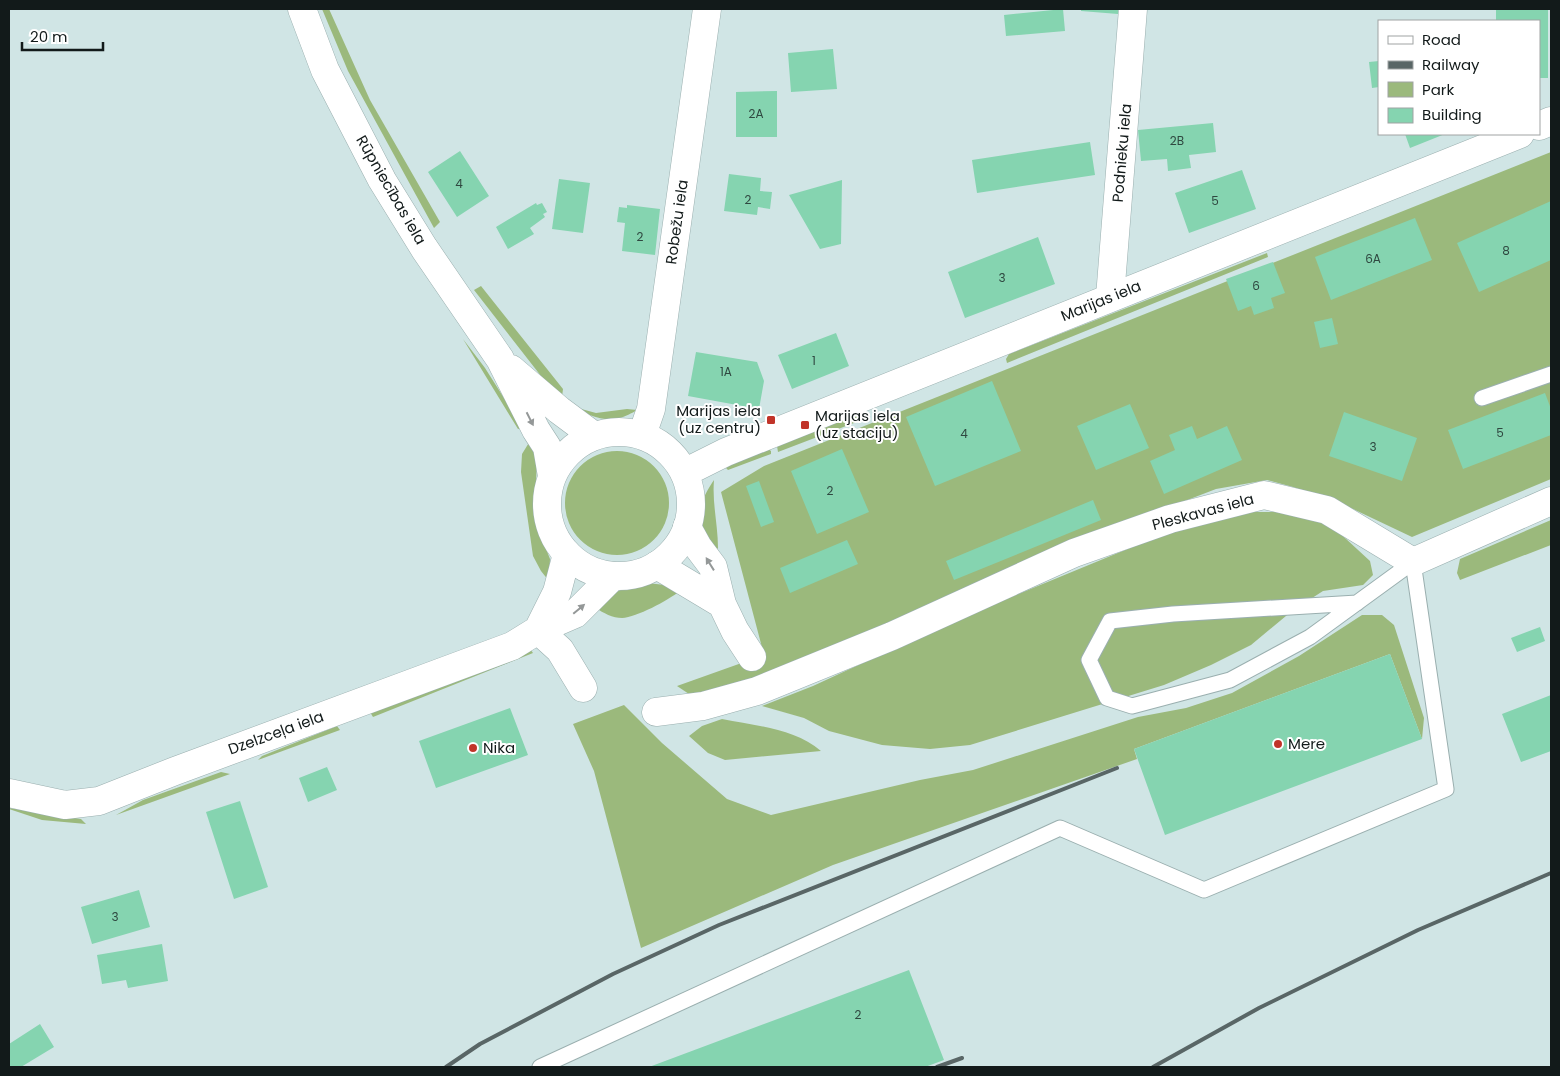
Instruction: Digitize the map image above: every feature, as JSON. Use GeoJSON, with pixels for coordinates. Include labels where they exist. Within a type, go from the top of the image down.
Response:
{"type":"FeatureCollection","features":[{"type":"Feature","properties":{"kind":"street","name":"Rūpniecības iela"},"geometry":{"type":"LineString","coordinates":[[302,9],[325,70],[382,180],[424,248],[500,360],[536,430],[547,447],[552,476]]}},
{"type":"Feature","properties":{"kind":"street","name":"Robežu iela"},"geometry":{"type":"LineString","coordinates":[[642,435],[650,409],[707,9]]}},
{"type":"Feature","properties":{"kind":"street","name":"Podnieku iela"},"geometry":{"type":"LineString","coordinates":[[1110,297],[1134,9]]}},
{"type":"Feature","properties":{"kind":"street","name":"Marijas iela"},"geometry":{"type":"LineString","coordinates":[[684,473],[726,452],[1517,135]]}},
{"type":"Feature","properties":{"kind":"street","name":"Rūpniecības iela"},"geometry":{"type":"LineString","coordinates":[[500,360],[559,410],[594,436]]}},
{"type":"Feature","properties":{"kind":"street"},"geometry":{"type":"LineString","coordinates":[[614,431],[642,435],[660,444],[672,454],[684,473],[691,498],[691,514],[687,528],[680,544],[657,565],[642,572],[626,576],[613,576],[595,572],[580,565],[567,554],[557,541],[550,526],[547,494],[552,476],[559,463],[569,451],[583,441],[614,431]]}},
{"type":"Feature","properties":{"kind":"street","name":"Pleskavas iela"},"geometry":{"type":"LineString","coordinates":[[656,712],[703,706],[757,691],[892,636],[1074,552],[1170,519],[1264,495],[1327,510],[1413,562]]}},
{"type":"Feature","properties":{"kind":"street"},"geometry":{"type":"LineString","coordinates":[[1413,562],[1551,501]]}},
{"type":"Feature","properties":{"kind":"street"},"geometry":{"type":"LineString","coordinates":[[687,528],[698,547],[714,566],[722,604],[735,631],[752,657]]}},
{"type":"Feature","properties":{"kind":"street"},"geometry":{"type":"LineString","coordinates":[[567,554],[557,592],[538,630],[560,650],[583,688]]}},
{"type":"Feature","properties":{"kind":"street"},"geometry":{"type":"LineString","coordinates":[[657,565],[722,604]]}},
{"type":"Feature","properties":{"kind":"street","name":"Dzelzceļa iela"},"geometry":{"type":"LineString","coordinates":[[9,793],[65,805],[99,801],[512,646],[538,630],[575,614],[613,576]]}},
{"type":"Feature","properties":{"kind":"lane"},"geometry":{"type":"LineString","coordinates":[[1482,398],[1551,374]]}},
{"type":"Feature","properties":{"kind":"lane"},"geometry":{"type":"LineString","coordinates":[[540,1067],[1060,828],[1204,890],[1446,789],[1413,562],[1310,637],[1230,680],[1132,706],[1107,698],[1089,660],[1110,621],[1173,614],[1356,603]]}},
{"type":"Feature","properties":{"kind":"green space"},"geometry":{"type":"Polygon","coordinates":[[[322,9],[329,9],[370,100],[440,222],[434,228],[348,71],[322,9]]]}},
{"type":"Feature","properties":{"kind":"green space"},"geometry":{"type":"Polygon","coordinates":[[[1551,152],[1551,479],[1412,537],[1353,509],[1293,487],[1267,480],[1216,489],[1086,539],[775,677],[704,700],[689,694],[677,686],[764,655],[721,492],[764,466],[1551,152]]]}},
{"type":"Feature","properties":{"kind":"green space"},"geometry":{"type":"Polygon","coordinates":[[[1267,253],[1268,257],[1007,363],[1006,359],[1009,354],[1267,253]]]}},
{"type":"Feature","properties":{"kind":"green space"},"geometry":{"type":"Polygon","coordinates":[[[481,286],[563,389],[562,397],[541,376],[474,290],[481,286]]]}},
{"type":"Feature","properties":{"kind":"green space"},"geometry":{"type":"Polygon","coordinates":[[[463,339],[485,368],[523,428],[518,429],[463,339]]]}},
{"type":"Feature","properties":{"kind":"green space"},"geometry":{"type":"Polygon","coordinates":[[[574,407],[596,413],[627,409],[637,410],[628,415],[607,419],[590,415],[574,407]]]}},
{"type":"Feature","properties":{"kind":"green space"},"geometry":{"type":"Polygon","coordinates":[[[860,416],[867,418],[778,452],[777,446],[845,418],[860,416]]]}},
{"type":"Feature","properties":{"kind":"green space"},"geometry":{"type":"Polygon","coordinates":[[[530,441],[537,459],[535,505],[541,536],[550,559],[549,581],[533,556],[521,472],[522,454],[530,441]]]}},
{"type":"Feature","properties":{"kind":"green space"},"geometry":{"type":"Polygon","coordinates":[[[767,448],[771,451],[771,454],[728,470],[726,468],[728,464],[767,448]]]}},
{"type":"Feature","properties":{"kind":"green space"},"geometry":{"type":"Polygon","coordinates":[[[617,451],[637,455],[646,460],[660,474],[665,483],[669,503],[665,523],[660,532],[646,546],[637,551],[617,555],[597,551],[588,546],[574,532],[569,523],[565,503],[569,483],[574,474],[588,460],[597,455],[617,451]]]}},
{"type":"Feature","properties":{"kind":"green space"},"geometry":{"type":"Polygon","coordinates":[[[714,480],[718,548],[714,553],[702,531],[699,516],[704,497],[714,480]]]}},
{"type":"Feature","properties":{"kind":"green space"},"geometry":{"type":"Polygon","coordinates":[[[1240,512],[1287,512],[1332,526],[1370,561],[1373,575],[1363,585],[1323,591],[1292,611],[1251,645],[1164,685],[970,745],[930,749],[882,745],[829,731],[804,718],[762,706],[813,686],[958,619],[1159,536],[1240,512]]]}},
{"type":"Feature","properties":{"kind":"green space"},"geometry":{"type":"Polygon","coordinates":[[[1551,520],[1551,545],[1460,580],[1457,573],[1460,559],[1551,520]]]}},
{"type":"Feature","properties":{"kind":"green space"},"geometry":{"type":"Polygon","coordinates":[[[638,582],[665,585],[680,591],[652,608],[628,617],[615,617],[596,608],[612,594],[638,582]]]}},
{"type":"Feature","properties":{"kind":"green space"},"geometry":{"type":"Polygon","coordinates":[[[1362,615],[1382,615],[1394,625],[1424,718],[1422,739],[1390,654],[1134,749],[1137,759],[833,865],[641,948],[594,771],[573,724],[624,705],[662,743],[727,799],[771,815],[920,780],[973,770],[1138,717],[1186,708],[1232,693],[1299,656],[1362,615]]]}},
{"type":"Feature","properties":{"kind":"green space"},"geometry":{"type":"Polygon","coordinates":[[[530,649],[533,653],[373,717],[370,712],[530,649]]]}},
{"type":"Feature","properties":{"kind":"green space"},"geometry":{"type":"Polygon","coordinates":[[[722,719],[787,733],[799,737],[821,751],[725,760],[708,753],[689,736],[702,726],[722,719]]]}},
{"type":"Feature","properties":{"kind":"green space"},"geometry":{"type":"Polygon","coordinates":[[[337,726],[340,730],[258,760],[262,756],[337,726]]]}},
{"type":"Feature","properties":{"kind":"green space"},"geometry":{"type":"Polygon","coordinates":[[[221,772],[230,774],[116,815],[143,800],[221,772]]]}},
{"type":"Feature","properties":{"kind":"green space"},"geometry":{"type":"Polygon","coordinates":[[[9,808],[81,819],[86,824],[42,820],[9,808]]]}},
{"type":"Feature","properties":{"kind":"building"},"geometry":{"type":"Polygon","coordinates":[[[1063,9],[1065,31],[1006,36],[1004,15],[1063,9]]]}},
{"type":"Feature","properties":{"kind":"building"},"geometry":{"type":"Polygon","coordinates":[[[1081,9],[1118,9],[1118,14],[1081,11],[1081,9]]]}},
{"type":"Feature","properties":{"kind":"building"},"geometry":{"type":"Polygon","coordinates":[[[1496,9],[1548,9],[1548,78],[1540,78],[1540,20],[1496,20],[1496,9]]]}},
{"type":"Feature","properties":{"kind":"building"},"geometry":{"type":"Polygon","coordinates":[[[833,49],[837,89],[791,92],[788,53],[833,49]]]}},
{"type":"Feature","properties":{"kind":"building"},"geometry":{"type":"Polygon","coordinates":[[[1378,61],[1378,87],[1372,88],[1369,62],[1378,61]]]}},
{"type":"Feature","properties":{"kind":"building"},"geometry":{"type":"Polygon","coordinates":[[[777,91],[777,137],[736,137],[736,92],[777,91]]]}},
{"type":"Feature","properties":{"kind":"building"},"geometry":{"type":"Polygon","coordinates":[[[1213,123],[1216,152],[1189,155],[1191,168],[1168,171],[1167,159],[1141,161],[1138,130],[1213,123]]]}},
{"type":"Feature","properties":{"kind":"building"},"geometry":{"type":"Polygon","coordinates":[[[1405,135],[1442,135],[1410,148],[1405,135]]]}},
{"type":"Feature","properties":{"kind":"building"},"geometry":{"type":"Polygon","coordinates":[[[1090,142],[1095,175],[977,193],[972,160],[1090,142]]]}},
{"type":"Feature","properties":{"kind":"building"},"geometry":{"type":"Polygon","coordinates":[[[460,151],[489,196],[457,217],[428,172],[460,151]]]}},
{"type":"Feature","properties":{"kind":"building"},"geometry":{"type":"Polygon","coordinates":[[[1242,170],[1256,209],[1189,233],[1175,193],[1242,170]]]}},
{"type":"Feature","properties":{"kind":"building"},"geometry":{"type":"Polygon","coordinates":[[[729,174],[761,178],[760,191],[772,192],[770,209],[758,207],[757,215],[724,211],[729,174]]]}},
{"type":"Feature","properties":{"kind":"building"},"geometry":{"type":"Polygon","coordinates":[[[559,179],[590,183],[583,233],[552,229],[559,179]]]}},
{"type":"Feature","properties":{"kind":"building"},"geometry":{"type":"Polygon","coordinates":[[[842,180],[841,244],[820,249],[789,195],[842,180]]]}},
{"type":"Feature","properties":{"kind":"building"},"geometry":{"type":"Polygon","coordinates":[[[1551,201],[1551,260],[1479,292],[1457,243],[1551,201]]]}},
{"type":"Feature","properties":{"kind":"building"},"geometry":{"type":"Polygon","coordinates":[[[536,203],[537,205],[542,203],[547,212],[543,214],[545,217],[530,228],[534,234],[508,249],[496,227],[536,203]]]}},
{"type":"Feature","properties":{"kind":"building"},"geometry":{"type":"Polygon","coordinates":[[[627,205],[660,209],[655,255],[622,251],[625,223],[617,222],[619,207],[627,208],[627,205]]]}},
{"type":"Feature","properties":{"kind":"building"},"geometry":{"type":"Polygon","coordinates":[[[1415,218],[1432,260],[1331,300],[1315,257],[1415,218]]]}},
{"type":"Feature","properties":{"kind":"building"},"geometry":{"type":"Polygon","coordinates":[[[1038,237],[1055,284],[965,318],[948,272],[1038,237]]]}},
{"type":"Feature","properties":{"kind":"building"},"geometry":{"type":"Polygon","coordinates":[[[1273,262],[1285,293],[1271,298],[1274,308],[1254,315],[1251,306],[1238,311],[1226,279],[1273,262]]]}},
{"type":"Feature","properties":{"kind":"building"},"geometry":{"type":"Polygon","coordinates":[[[1332,318],[1338,344],[1320,348],[1314,322],[1332,318]]]}},
{"type":"Feature","properties":{"kind":"building"},"geometry":{"type":"Polygon","coordinates":[[[836,333],[849,366],[792,389],[778,355],[836,333]]]}},
{"type":"Feature","properties":{"kind":"building"},"geometry":{"type":"Polygon","coordinates":[[[696,352],[757,362],[764,381],[759,409],[688,396],[696,352]]]}},
{"type":"Feature","properties":{"kind":"building"},"geometry":{"type":"Polygon","coordinates":[[[992,381],[1021,451],[935,486],[906,417],[992,381]]]}},
{"type":"Feature","properties":{"kind":"building"},"geometry":{"type":"Polygon","coordinates":[[[1545,393],[1551,409],[1551,435],[1463,469],[1448,430],[1545,393]]]}},
{"type":"Feature","properties":{"kind":"building"},"geometry":{"type":"Polygon","coordinates":[[[1130,404],[1149,448],[1096,470],[1077,426],[1130,404]]]}},
{"type":"Feature","properties":{"kind":"building"},"geometry":{"type":"Polygon","coordinates":[[[1344,412],[1417,438],[1402,481],[1329,456],[1344,412]]]}},
{"type":"Feature","properties":{"kind":"building"},"geometry":{"type":"Polygon","coordinates":[[[1192,426],[1197,439],[1227,426],[1242,460],[1164,494],[1150,461],[1175,450],[1169,435],[1192,426]]]}},
{"type":"Feature","properties":{"kind":"building"},"geometry":{"type":"Polygon","coordinates":[[[842,449],[869,512],[817,534],[791,471],[842,449]]]}},
{"type":"Feature","properties":{"kind":"building"},"geometry":{"type":"Polygon","coordinates":[[[759,481],[774,522],[761,527],[746,486],[759,481]]]}},
{"type":"Feature","properties":{"kind":"building"},"geometry":{"type":"Polygon","coordinates":[[[1093,500],[1101,520],[954,580],[946,561],[1093,500]]]}},
{"type":"Feature","properties":{"kind":"building"},"geometry":{"type":"Polygon","coordinates":[[[847,540],[858,564],[790,593],[780,568],[847,540]]]}},
{"type":"Feature","properties":{"kind":"building"},"geometry":{"type":"Polygon","coordinates":[[[1540,627],[1545,641],[1517,652],[1511,638],[1540,627]]]}},
{"type":"Feature","properties":{"kind":"building","name":"Mere"},"geometry":{"type":"Polygon","coordinates":[[[1390,654],[1422,739],[1165,835],[1134,749],[1390,654]]]}},
{"type":"Feature","properties":{"kind":"building"},"geometry":{"type":"Polygon","coordinates":[[[1551,695],[1551,751],[1521,762],[1502,714],[1551,695]]]}},
{"type":"Feature","properties":{"kind":"building","name":"Nika"},"geometry":{"type":"Polygon","coordinates":[[[510,708],[528,755],[436,788],[419,741],[510,708]]]}},
{"type":"Feature","properties":{"kind":"building"},"geometry":{"type":"Polygon","coordinates":[[[327,767],[337,790],[308,802],[299,778],[327,767]]]}},
{"type":"Feature","properties":{"kind":"building"},"geometry":{"type":"Polygon","coordinates":[[[240,801],[268,887],[234,899],[206,812],[240,801]]]}},
{"type":"Feature","properties":{"kind":"building"},"geometry":{"type":"Polygon","coordinates":[[[139,890],[150,927],[92,944],[81,907],[139,890]]]}},
{"type":"Feature","properties":{"kind":"building"},"geometry":{"type":"Polygon","coordinates":[[[162,944],[168,981],[128,988],[126,980],[102,984],[97,955],[162,944]]]}},
{"type":"Feature","properties":{"kind":"building"},"geometry":{"type":"Polygon","coordinates":[[[909,970],[944,1060],[925,1067],[649,1067],[909,970]]]}},
{"type":"Feature","properties":{"kind":"building"},"geometry":{"type":"Polygon","coordinates":[[[40,1024],[54,1047],[21,1067],[9,1067],[9,1044],[40,1024]]]}},
{"type":"Feature","properties":{"kind":"railway"},"geometry":{"type":"LineString","coordinates":[[446,1067],[480,1044],[613,974],[719,925],[1117,768]]}},
{"type":"Feature","properties":{"kind":"railway"},"geometry":{"type":"LineString","coordinates":[[1153,1067],[1259,1008],[1418,930],[1551,873]]}},
{"type":"Feature","properties":{"kind":"railway"},"geometry":{"type":"LineString","coordinates":[[937,1067],[962,1058]]}},
{"type":"Feature","properties":{"kind":"place","name":"Marijas iela (uz centru)"},"geometry":{"type":"Point","coordinates":[771,420]}},
{"type":"Feature","properties":{"kind":"place","name":"Marijas iela (uz staciju)"},"geometry":{"type":"Point","coordinates":[805,425]}},
{"type":"Feature","properties":{"kind":"place","name":"Mere"},"geometry":{"type":"Point","coordinates":[1278,744]}},
{"type":"Feature","properties":{"kind":"place","name":"Nika"},"geometry":{"type":"Point","coordinates":[473,748]}}]}
